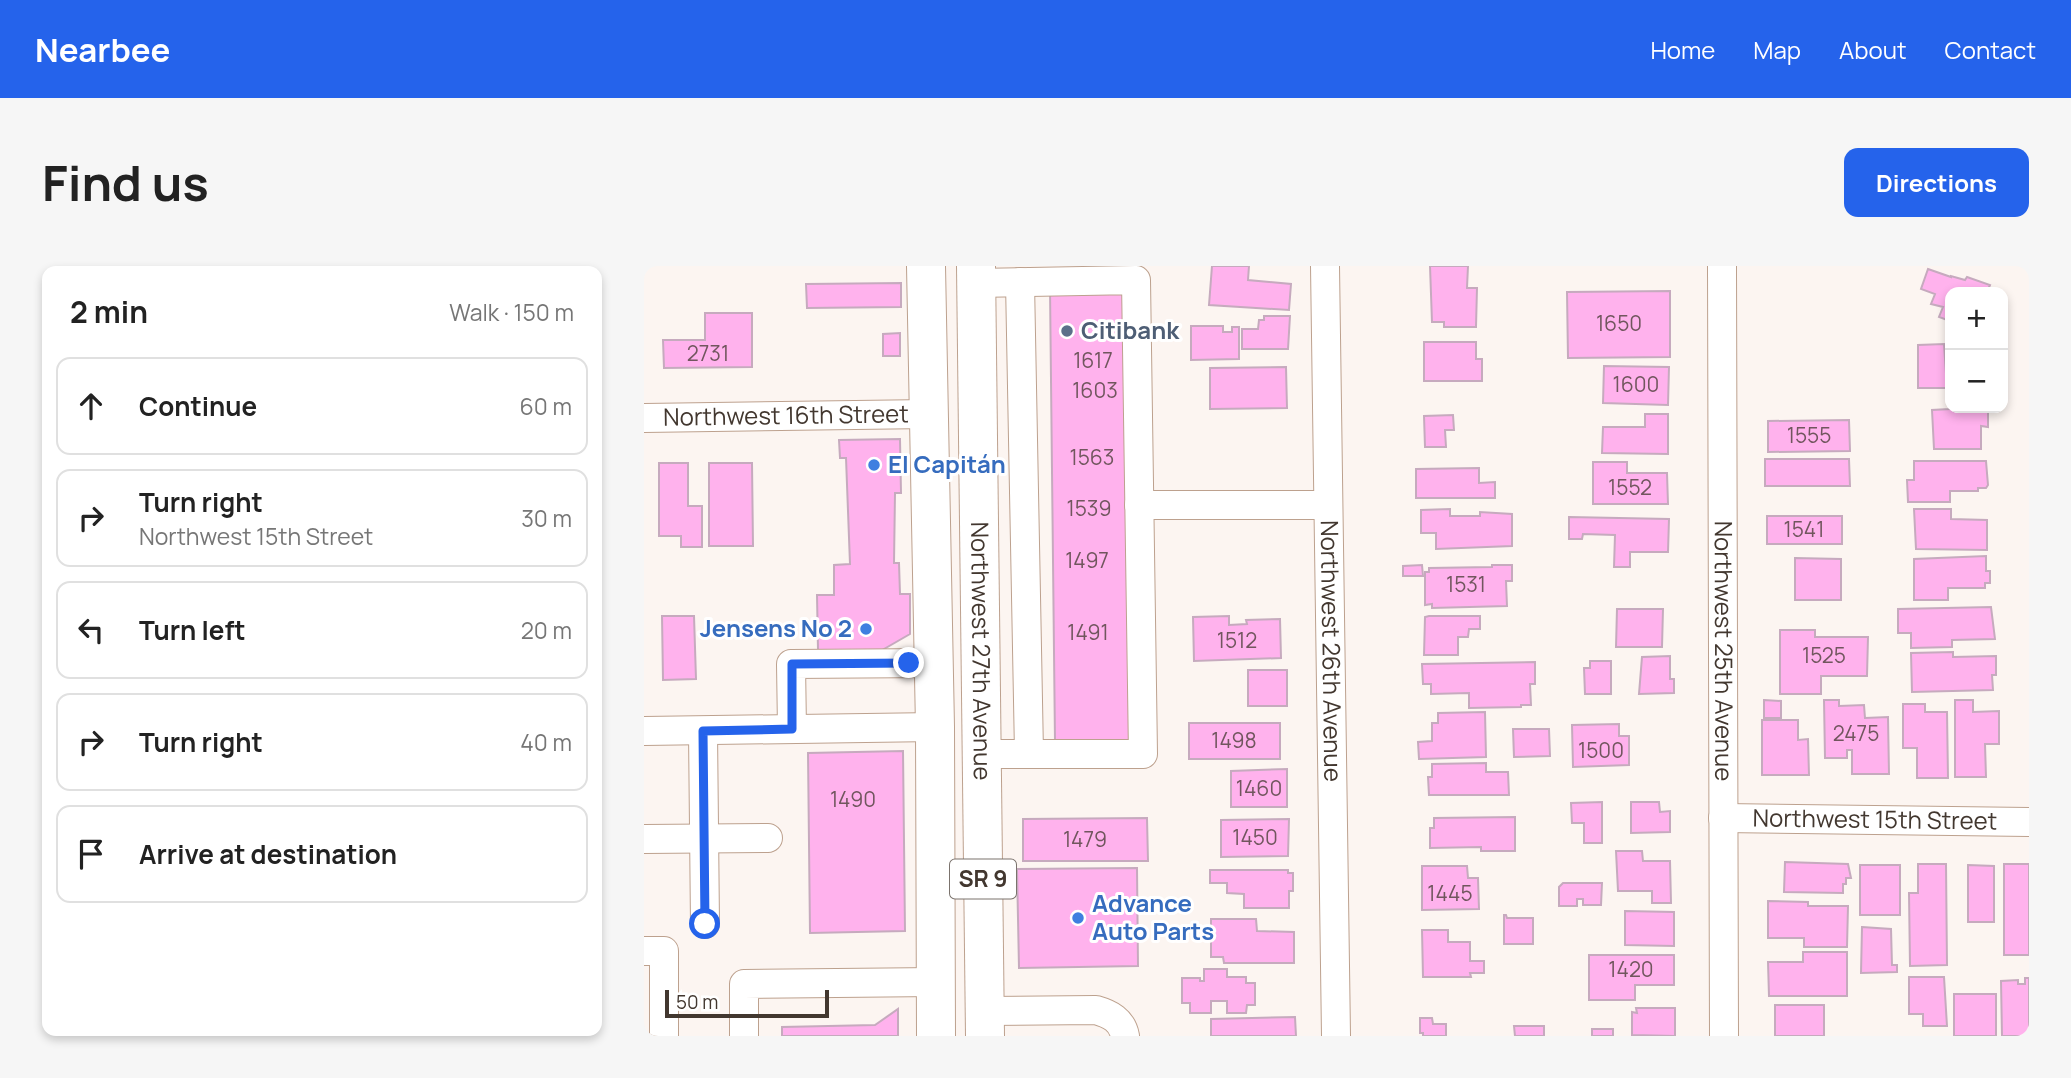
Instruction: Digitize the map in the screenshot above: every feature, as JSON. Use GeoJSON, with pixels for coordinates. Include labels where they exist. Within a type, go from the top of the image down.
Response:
{"type":"FeatureCollection","features":[{"type":"Feature","properties":{"kind":"highway","name":"Northwest 27th Avenue"},"geometry":{"type":"LineString","coordinates":[[926,266],[935,727],[936,1036]]}},
{"type":"Feature","properties":{"kind":"highway","name":"Northwest 27th Avenue"},"geometry":{"type":"LineString","coordinates":[[976,274],[984,1024]]}},
{"type":"Feature","properties":{"kind":"highway"},"geometry":{"type":"LineString","coordinates":[[928,341],[948,358],[952,368],[977,386]]}},
{"type":"Feature","properties":{"kind":"highway"},"geometry":{"type":"LineString","coordinates":[[929,414],[942,421],[952,435],[957,455],[978,471]]}},
{"type":"Feature","properties":{"kind":"street","name":"Northwest 26th Avenue"},"geometry":{"type":"LineString","coordinates":[[1325,266],[1336,1036]]}},
{"type":"Feature","properties":{"kind":"street","name":"Northwest 25th Avenue"},"geometry":{"type":"LineString","coordinates":[[1722,266],[1724,1036]]}},
{"type":"Feature","properties":{"kind":"street"},"geometry":{"type":"LineString","coordinates":[[976,274],[1020,282],[1136,273],[1143,754],[981,754]]}},
{"type":"Feature","properties":{"kind":"street"},"geometry":{"type":"LineString","coordinates":[[1020,282],[1029,753]]}},
{"type":"Feature","properties":{"kind":"street","name":"Northwest 16th Street"},"geometry":{"type":"LineString","coordinates":[[644,418],[929,414]]}},
{"type":"Feature","properties":{"kind":"street"},"geometry":{"type":"LineString","coordinates":[[1139,505],[1327,505]]}},
{"type":"Feature","properties":{"kind":"street"},"geometry":{"type":"LineString","coordinates":[[979,523],[1024,523]]}},
{"type":"Feature","properties":{"kind":"street"},"geometry":{"type":"LineString","coordinates":[[792,729],[792,664],[933,663]]}},
{"type":"Feature","properties":{"kind":"street"},"geometry":{"type":"LineString","coordinates":[[644,731],[935,727]]}},
{"type":"Feature","properties":{"kind":"street"},"geometry":{"type":"LineString","coordinates":[[703,731],[705,924]]}},
{"type":"Feature","properties":{"kind":"street","name":"Northwest 15th Street"},"geometry":{"type":"LineString","coordinates":[[1723,818],[2029,822]]}},
{"type":"Feature","properties":{"kind":"street"},"geometry":{"type":"LineString","coordinates":[[644,839],[768,838]]}},
{"type":"Feature","properties":{"kind":"street"},"geometry":{"type":"LineString","coordinates":[[644,951],[664,951],[664,1036]]}},
{"type":"Feature","properties":{"kind":"street"},"geometry":{"type":"LineString","coordinates":[[744,1036],[744,984],[936,982]]}},
{"type":"Feature","properties":{"kind":"street"},"geometry":{"type":"LineString","coordinates":[[984,1024],[1096,1010],[1112,1015],[1124,1029],[1125,1036]]}},
{"type":"Feature","properties":{"kind":"building"},"geometry":{"type":"Polygon","coordinates":[[[1212,266],[1249,266],[1248,280],[1291,284],[1289,310],[1209,305],[1212,266]]]}},
{"type":"Feature","properties":{"kind":"building"},"geometry":{"type":"Polygon","coordinates":[[[1430,266],[1468,266],[1467,288],[1477,288],[1476,327],[1444,327],[1444,322],[1432,322],[1430,266]]]}},
{"type":"Feature","properties":{"kind":"building"},"geometry":{"type":"Polygon","coordinates":[[[1928,269],[1990,285],[1945,287],[1945,319],[1939,317],[1943,307],[1931,304],[1935,294],[1921,289],[1928,269]]]}},
{"type":"Feature","properties":{"kind":"building"},"geometry":{"type":"Polygon","coordinates":[[[901,283],[901,307],[807,308],[806,284],[901,283]]]}},
{"type":"Feature","properties":{"kind":"building"},"geometry":{"type":"Polygon","coordinates":[[[1130,288],[1136,741],[1055,742],[1050,289],[1130,288]]]}},
{"type":"Feature","properties":{"kind":"building"},"geometry":{"type":"Polygon","coordinates":[[[1670,291],[1670,357],[1568,358],[1567,292],[1670,291]]]}},
{"type":"Feature","properties":{"kind":"building"},"geometry":{"type":"Polygon","coordinates":[[[705,313],[752,313],[752,367],[664,368],[663,340],[705,340],[705,313]]]}},
{"type":"Feature","properties":{"kind":"building"},"geometry":{"type":"Polygon","coordinates":[[[1264,316],[1290,316],[1288,349],[1242,349],[1242,329],[1258,329],[1259,320],[1264,320],[1264,316]]]}},
{"type":"Feature","properties":{"kind":"building"},"geometry":{"type":"Polygon","coordinates":[[[1191,326],[1223,326],[1223,332],[1232,332],[1232,327],[1239,327],[1239,359],[1191,360],[1191,326]]]}},
{"type":"Feature","properties":{"kind":"building"},"geometry":{"type":"Polygon","coordinates":[[[900,333],[900,356],[883,356],[883,334],[900,333]]]}},
{"type":"Feature","properties":{"kind":"building"},"geometry":{"type":"Polygon","coordinates":[[[1424,342],[1476,342],[1476,359],[1482,359],[1482,381],[1424,381],[1424,342]]]}},
{"type":"Feature","properties":{"kind":"building"},"geometry":{"type":"Polygon","coordinates":[[[1944,344],[1945,388],[1918,388],[1918,345],[1944,344]]]}},
{"type":"Feature","properties":{"kind":"building"},"geometry":{"type":"Polygon","coordinates":[[[1604,366],[1669,367],[1668,405],[1603,403],[1604,366]]]}},
{"type":"Feature","properties":{"kind":"building"},"geometry":{"type":"Polygon","coordinates":[[[1286,367],[1287,408],[1210,409],[1210,368],[1286,367]]]}},
{"type":"Feature","properties":{"kind":"building"},"geometry":{"type":"Polygon","coordinates":[[[1945,409],[1945,413],[1988,413],[1988,427],[1981,426],[1981,449],[1934,449],[1932,410],[1945,409]]]}},
{"type":"Feature","properties":{"kind":"building"},"geometry":{"type":"Polygon","coordinates":[[[1645,414],[1668,414],[1668,454],[1602,453],[1603,427],[1645,427],[1645,414]]]}},
{"type":"Feature","properties":{"kind":"building"},"geometry":{"type":"Polygon","coordinates":[[[1453,415],[1454,430],[1445,430],[1446,447],[1425,447],[1424,416],[1453,415]]]}},
{"type":"Feature","properties":{"kind":"building"},"geometry":{"type":"Polygon","coordinates":[[[1849,420],[1850,451],[1768,452],[1768,421],[1849,420]]]}},
{"type":"Feature","properties":{"kind":"building"},"geometry":{"type":"Polygon","coordinates":[[[900,439],[901,493],[895,493],[894,563],[899,563],[900,594],[910,594],[910,634],[877,653],[818,650],[817,595],[834,595],[834,565],[850,564],[846,458],[840,458],[839,440],[900,439]]]}},
{"type":"Feature","properties":{"kind":"building"},"geometry":{"type":"Polygon","coordinates":[[[1765,459],[1849,459],[1850,486],[1765,486],[1765,459]]]}},
{"type":"Feature","properties":{"kind":"building"},"geometry":{"type":"Polygon","coordinates":[[[1914,461],[1986,461],[1988,485],[1986,488],[1978,488],[1978,491],[1950,491],[1950,502],[1908,502],[1907,480],[1914,480],[1914,461]]]}},
{"type":"Feature","properties":{"kind":"building"},"geometry":{"type":"Polygon","coordinates":[[[1593,462],[1627,462],[1627,473],[1667,473],[1668,504],[1593,504],[1593,462]]]}},
{"type":"Feature","properties":{"kind":"building"},"geometry":{"type":"Polygon","coordinates":[[[659,463],[688,463],[688,506],[702,506],[702,547],[681,547],[681,536],[659,536],[659,463]]]}},
{"type":"Feature","properties":{"kind":"building"},"geometry":{"type":"Polygon","coordinates":[[[709,463],[752,463],[753,546],[709,546],[709,463]]]}},
{"type":"Feature","properties":{"kind":"building"},"geometry":{"type":"Polygon","coordinates":[[[1479,468],[1479,483],[1495,482],[1495,498],[1416,498],[1416,469],[1479,468]]]}},
{"type":"Feature","properties":{"kind":"building"},"geometry":{"type":"Polygon","coordinates":[[[1450,509],[1450,516],[1480,516],[1480,512],[1512,514],[1512,546],[1436,549],[1436,533],[1421,533],[1421,510],[1450,509]]]}},
{"type":"Feature","properties":{"kind":"building"},"geometry":{"type":"Polygon","coordinates":[[[1914,509],[1951,509],[1951,519],[1987,520],[1987,550],[1916,549],[1914,509]]]}},
{"type":"Feature","properties":{"kind":"building"},"geometry":{"type":"Polygon","coordinates":[[[1767,516],[1842,516],[1842,544],[1767,544],[1767,516]]]}},
{"type":"Feature","properties":{"kind":"building"},"geometry":{"type":"Polygon","coordinates":[[[1569,517],[1669,519],[1668,552],[1630,552],[1630,567],[1614,567],[1615,535],[1583,534],[1582,539],[1569,539],[1569,517]]]}},
{"type":"Feature","properties":{"kind":"building"},"geometry":{"type":"Polygon","coordinates":[[[1986,556],[1986,571],[1990,571],[1990,583],[1985,583],[1985,588],[1948,588],[1948,600],[1914,600],[1914,559],[1986,556]]]}},
{"type":"Feature","properties":{"kind":"building"},"geometry":{"type":"Polygon","coordinates":[[[1795,558],[1841,559],[1841,600],[1795,600],[1795,558]]]}},
{"type":"Feature","properties":{"kind":"building"},"geometry":{"type":"Polygon","coordinates":[[[1422,565],[1423,576],[1403,576],[1403,566],[1422,565]]]}},
{"type":"Feature","properties":{"kind":"building"},"geometry":{"type":"Polygon","coordinates":[[[1512,565],[1512,581],[1506,581],[1507,606],[1432,608],[1432,604],[1425,605],[1425,572],[1429,572],[1429,568],[1512,565]]]}},
{"type":"Feature","properties":{"kind":"building"},"geometry":{"type":"Polygon","coordinates":[[[1991,607],[1995,639],[1952,640],[1952,647],[1911,648],[1911,633],[1898,633],[1898,609],[1991,607]]]}},
{"type":"Feature","properties":{"kind":"building"},"geometry":{"type":"Polygon","coordinates":[[[1617,609],[1663,609],[1662,647],[1616,647],[1617,609]]]}},
{"type":"Feature","properties":{"kind":"building"},"geometry":{"type":"Polygon","coordinates":[[[662,616],[694,616],[696,679],[663,680],[662,616]]]}},
{"type":"Feature","properties":{"kind":"building"},"geometry":{"type":"Polygon","coordinates":[[[1229,616],[1229,625],[1247,624],[1246,620],[1280,619],[1281,658],[1194,661],[1193,617],[1229,616]]]}},
{"type":"Feature","properties":{"kind":"building"},"geometry":{"type":"Polygon","coordinates":[[[1480,616],[1480,629],[1469,629],[1468,637],[1458,637],[1458,655],[1424,655],[1425,617],[1480,616]]]}},
{"type":"Feature","properties":{"kind":"building"},"geometry":{"type":"Polygon","coordinates":[[[1780,630],[1815,630],[1815,637],[1868,637],[1867,676],[1821,676],[1821,694],[1780,694],[1780,630]]]}},
{"type":"Feature","properties":{"kind":"building"},"geometry":{"type":"Polygon","coordinates":[[[1953,652],[1953,657],[1996,656],[1996,675],[1992,675],[1993,690],[1912,692],[1911,653],[1953,652]]]}},
{"type":"Feature","properties":{"kind":"building"},"geometry":{"type":"Polygon","coordinates":[[[1670,656],[1670,679],[1674,679],[1674,693],[1639,694],[1642,657],[1670,656]]]}},
{"type":"Feature","properties":{"kind":"building"},"geometry":{"type":"Polygon","coordinates":[[[1590,661],[1611,661],[1611,694],[1585,694],[1584,668],[1590,668],[1590,661]]]}},
{"type":"Feature","properties":{"kind":"building"},"geometry":{"type":"Polygon","coordinates":[[[1535,662],[1535,684],[1530,684],[1531,705],[1521,707],[1469,708],[1469,693],[1431,694],[1431,684],[1423,684],[1422,664],[1535,662]]]}},
{"type":"Feature","properties":{"kind":"building"},"geometry":{"type":"Polygon","coordinates":[[[1248,670],[1287,670],[1287,706],[1248,706],[1248,670]]]}},
{"type":"Feature","properties":{"kind":"building"},"geometry":{"type":"Polygon","coordinates":[[[1764,700],[1781,701],[1781,718],[1764,718],[1764,700]]]}},
{"type":"Feature","properties":{"kind":"building"},"geometry":{"type":"Polygon","coordinates":[[[1824,700],[1839,700],[1839,706],[1864,705],[1865,718],[1888,717],[1889,774],[1852,774],[1852,750],[1847,750],[1847,758],[1825,758],[1824,700]]]}},
{"type":"Feature","properties":{"kind":"building"},"geometry":{"type":"Polygon","coordinates":[[[1955,700],[1973,700],[1973,712],[1999,711],[1999,744],[1985,744],[1986,777],[1955,777],[1955,700]]]}},
{"type":"Feature","properties":{"kind":"building"},"geometry":{"type":"Polygon","coordinates":[[[1903,704],[1925,704],[1925,712],[1947,712],[1948,778],[1917,778],[1917,748],[1903,748],[1903,704]]]}},
{"type":"Feature","properties":{"kind":"building"},"geometry":{"type":"Polygon","coordinates":[[[1485,712],[1486,757],[1419,759],[1418,742],[1432,741],[1432,723],[1438,723],[1438,713],[1485,712]]]}},
{"type":"Feature","properties":{"kind":"building"},"geometry":{"type":"Polygon","coordinates":[[[1762,720],[1798,720],[1798,740],[1808,739],[1809,775],[1762,775],[1762,720]]]}},
{"type":"Feature","properties":{"kind":"building"},"geometry":{"type":"Polygon","coordinates":[[[1189,723],[1280,723],[1280,759],[1189,759],[1189,723]]]}},
{"type":"Feature","properties":{"kind":"building"},"geometry":{"type":"Polygon","coordinates":[[[1619,724],[1619,736],[1629,736],[1629,765],[1573,767],[1572,725],[1619,724]]]}},
{"type":"Feature","properties":{"kind":"building"},"geometry":{"type":"Polygon","coordinates":[[[1513,729],[1549,729],[1550,756],[1514,757],[1513,729]]]}},
{"type":"Feature","properties":{"kind":"building"},"geometry":{"type":"Polygon","coordinates":[[[903,751],[905,931],[810,933],[808,753],[903,751]]]}},
{"type":"Feature","properties":{"kind":"building"},"geometry":{"type":"Polygon","coordinates":[[[1486,763],[1486,772],[1508,772],[1509,795],[1429,795],[1428,777],[1432,777],[1432,764],[1486,763]]]}},
{"type":"Feature","properties":{"kind":"building"},"geometry":{"type":"Polygon","coordinates":[[[1287,769],[1287,807],[1231,807],[1231,771],[1287,769]]]}},
{"type":"Feature","properties":{"kind":"building"},"geometry":{"type":"Polygon","coordinates":[[[1602,802],[1602,843],[1584,843],[1584,823],[1572,823],[1571,803],[1602,802]]]}},
{"type":"Feature","properties":{"kind":"building"},"geometry":{"type":"Polygon","coordinates":[[[1631,802],[1659,802],[1660,812],[1670,811],[1670,832],[1631,833],[1631,802]]]}},
{"type":"Feature","properties":{"kind":"building"},"geometry":{"type":"Polygon","coordinates":[[[1515,817],[1515,851],[1481,851],[1481,847],[1430,848],[1430,828],[1434,828],[1434,818],[1515,817]]]}},
{"type":"Feature","properties":{"kind":"building"},"geometry":{"type":"Polygon","coordinates":[[[1147,818],[1148,861],[1023,861],[1023,819],[1147,818]]]}},
{"type":"Feature","properties":{"kind":"building"},"geometry":{"type":"Polygon","coordinates":[[[1289,819],[1288,856],[1221,857],[1221,820],[1289,819]]]}},
{"type":"Feature","properties":{"kind":"building"},"geometry":{"type":"Polygon","coordinates":[[[1616,851],[1642,851],[1643,861],[1670,861],[1671,903],[1652,903],[1652,891],[1618,891],[1616,851]]]}},
{"type":"Feature","properties":{"kind":"building"},"geometry":{"type":"Polygon","coordinates":[[[1785,862],[1848,864],[1851,878],[1846,878],[1843,893],[1784,892],[1785,862]]]}},
{"type":"Feature","properties":{"kind":"building"},"geometry":{"type":"Polygon","coordinates":[[[1918,864],[1946,864],[1947,965],[1910,966],[1909,893],[1918,893],[1918,864]]]}},
{"type":"Feature","properties":{"kind":"building"},"geometry":{"type":"Polygon","coordinates":[[[2004,864],[2029,864],[2029,955],[2004,955],[2004,864]]]}},
{"type":"Feature","properties":{"kind":"building"},"geometry":{"type":"Polygon","coordinates":[[[1860,865],[1900,865],[1900,915],[1860,915],[1860,865]]]}},
{"type":"Feature","properties":{"kind":"building"},"geometry":{"type":"Polygon","coordinates":[[[1968,865],[1994,866],[1994,922],[1968,922],[1968,865]]]}},
{"type":"Feature","properties":{"kind":"building"},"geometry":{"type":"Polygon","coordinates":[[[1422,866],[1467,866],[1468,878],[1478,878],[1479,909],[1422,910],[1422,866]]]}},
{"type":"Feature","properties":{"kind":"building","name":"Advance Auto Parts"},"geometry":{"type":"Polygon","coordinates":[[[1137,868],[1138,966],[1019,968],[1017,869],[1137,868]]]}},
{"type":"Feature","properties":{"kind":"building"},"geometry":{"type":"Polygon","coordinates":[[[1210,870],[1288,870],[1288,873],[1293,873],[1289,908],[1244,908],[1244,894],[1227,893],[1227,883],[1210,883],[1210,870]]]}},
{"type":"Feature","properties":{"kind":"building"},"geometry":{"type":"Polygon","coordinates":[[[1563,883],[1602,883],[1601,905],[1583,905],[1583,899],[1577,899],[1577,906],[1559,906],[1559,887],[1563,883]]]}},
{"type":"Feature","properties":{"kind":"building"},"geometry":{"type":"Polygon","coordinates":[[[1768,901],[1808,902],[1808,906],[1848,906],[1847,947],[1804,947],[1804,938],[1768,938],[1768,901]]]}},
{"type":"Feature","properties":{"kind":"building"},"geometry":{"type":"Polygon","coordinates":[[[1625,911],[1674,912],[1674,946],[1625,945],[1625,911]]]}},
{"type":"Feature","properties":{"kind":"building"},"geometry":{"type":"Polygon","coordinates":[[[1504,915],[1507,918],[1533,918],[1533,944],[1504,944],[1504,915]]]}},
{"type":"Feature","properties":{"kind":"building"},"geometry":{"type":"Polygon","coordinates":[[[1211,919],[1256,919],[1257,931],[1294,932],[1294,963],[1224,963],[1223,957],[1211,957],[1211,919]]]}},
{"type":"Feature","properties":{"kind":"building"},"geometry":{"type":"Polygon","coordinates":[[[1862,927],[1891,929],[1892,965],[1897,965],[1897,972],[1861,973],[1862,927]]]}},
{"type":"Feature","properties":{"kind":"building"},"geometry":{"type":"Polygon","coordinates":[[[1422,930],[1448,930],[1448,942],[1470,942],[1470,961],[1484,961],[1484,973],[1470,973],[1471,977],[1423,977],[1422,930]]]}},
{"type":"Feature","properties":{"kind":"building"},"geometry":{"type":"Polygon","coordinates":[[[1803,952],[1847,952],[1847,996],[1769,996],[1768,962],[1803,962],[1803,952]]]}},
{"type":"Feature","properties":{"kind":"building"},"geometry":{"type":"Polygon","coordinates":[[[1589,955],[1674,955],[1674,985],[1635,985],[1635,1000],[1589,1000],[1589,955]]]}},
{"type":"Feature","properties":{"kind":"building"},"geometry":{"type":"Polygon","coordinates":[[[1204,969],[1227,969],[1227,977],[1246,977],[1246,983],[1255,983],[1255,1005],[1247,1005],[1246,1013],[1227,1013],[1227,1001],[1211,1001],[1211,1013],[1190,1013],[1190,1003],[1182,1003],[1182,978],[1200,978],[1200,981],[1204,981],[1204,969]]]}},
{"type":"Feature","properties":{"kind":"building"},"geometry":{"type":"Polygon","coordinates":[[[1909,977],[1944,977],[1947,1026],[1923,1026],[1923,1014],[1909,1014],[1909,977]]]}},
{"type":"Feature","properties":{"kind":"building"},"geometry":{"type":"Polygon","coordinates":[[[2025,978],[2029,978],[2029,1036],[2002,1036],[2001,981],[2018,980],[2018,984],[2025,984],[2025,978]]]}},
{"type":"Feature","properties":{"kind":"building"},"geometry":{"type":"Polygon","coordinates":[[[1954,994],[1996,994],[1996,1036],[1954,1036],[1954,994]]]}},
{"type":"Feature","properties":{"kind":"building"},"geometry":{"type":"Polygon","coordinates":[[[1775,1005],[1824,1005],[1824,1036],[1775,1036],[1775,1005]]]}},
{"type":"Feature","properties":{"kind":"building"},"geometry":{"type":"Polygon","coordinates":[[[1636,1008],[1675,1008],[1675,1036],[1632,1035],[1632,1012],[1637,1013],[1636,1008]]]}},
{"type":"Feature","properties":{"kind":"building"},"geometry":{"type":"Polygon","coordinates":[[[898,1009],[898,1036],[782,1036],[782,1027],[875,1025],[898,1009]]]}},
{"type":"Feature","properties":{"kind":"building"},"geometry":{"type":"Polygon","coordinates":[[[1295,1017],[1296,1036],[1211,1036],[1211,1019],[1295,1017]]]}},
{"type":"Feature","properties":{"kind":"building"},"geometry":{"type":"Polygon","coordinates":[[[1420,1018],[1432,1018],[1433,1024],[1446,1024],[1446,1036],[1423,1036],[1423,1033],[1420,1033],[1420,1018]]]}},
{"type":"Feature","properties":{"kind":"building"},"geometry":{"type":"Polygon","coordinates":[[[1514,1026],[1544,1026],[1544,1036],[1515,1036],[1514,1026]]]}},
{"type":"Feature","properties":{"kind":"building"},"geometry":{"type":"Polygon","coordinates":[[[1592,1029],[1613,1029],[1613,1036],[1592,1036],[1592,1029]]]}},
{"type":"Feature","properties":{"kind":"place","name":"Citibank"},"geometry":{"type":"Point","coordinates":[1067,331]}},
{"type":"Feature","properties":{"kind":"place","name":"El Capitán"},"geometry":{"type":"Point","coordinates":[874,465]}},
{"type":"Feature","properties":{"kind":"place","name":"Jensens No 2"},"geometry":{"type":"Point","coordinates":[866,629]}},
{"type":"Feature","properties":{"kind":"place","name":"Advance Auto Parts"},"geometry":{"type":"Point","coordinates":[1078,918]}},
{"type":"Feature","properties":{"kind":"route"},"geometry":{"type":"LineString","coordinates":[[705,924],[703,731],[792,729],[792,664],[909,663]]}}]}
